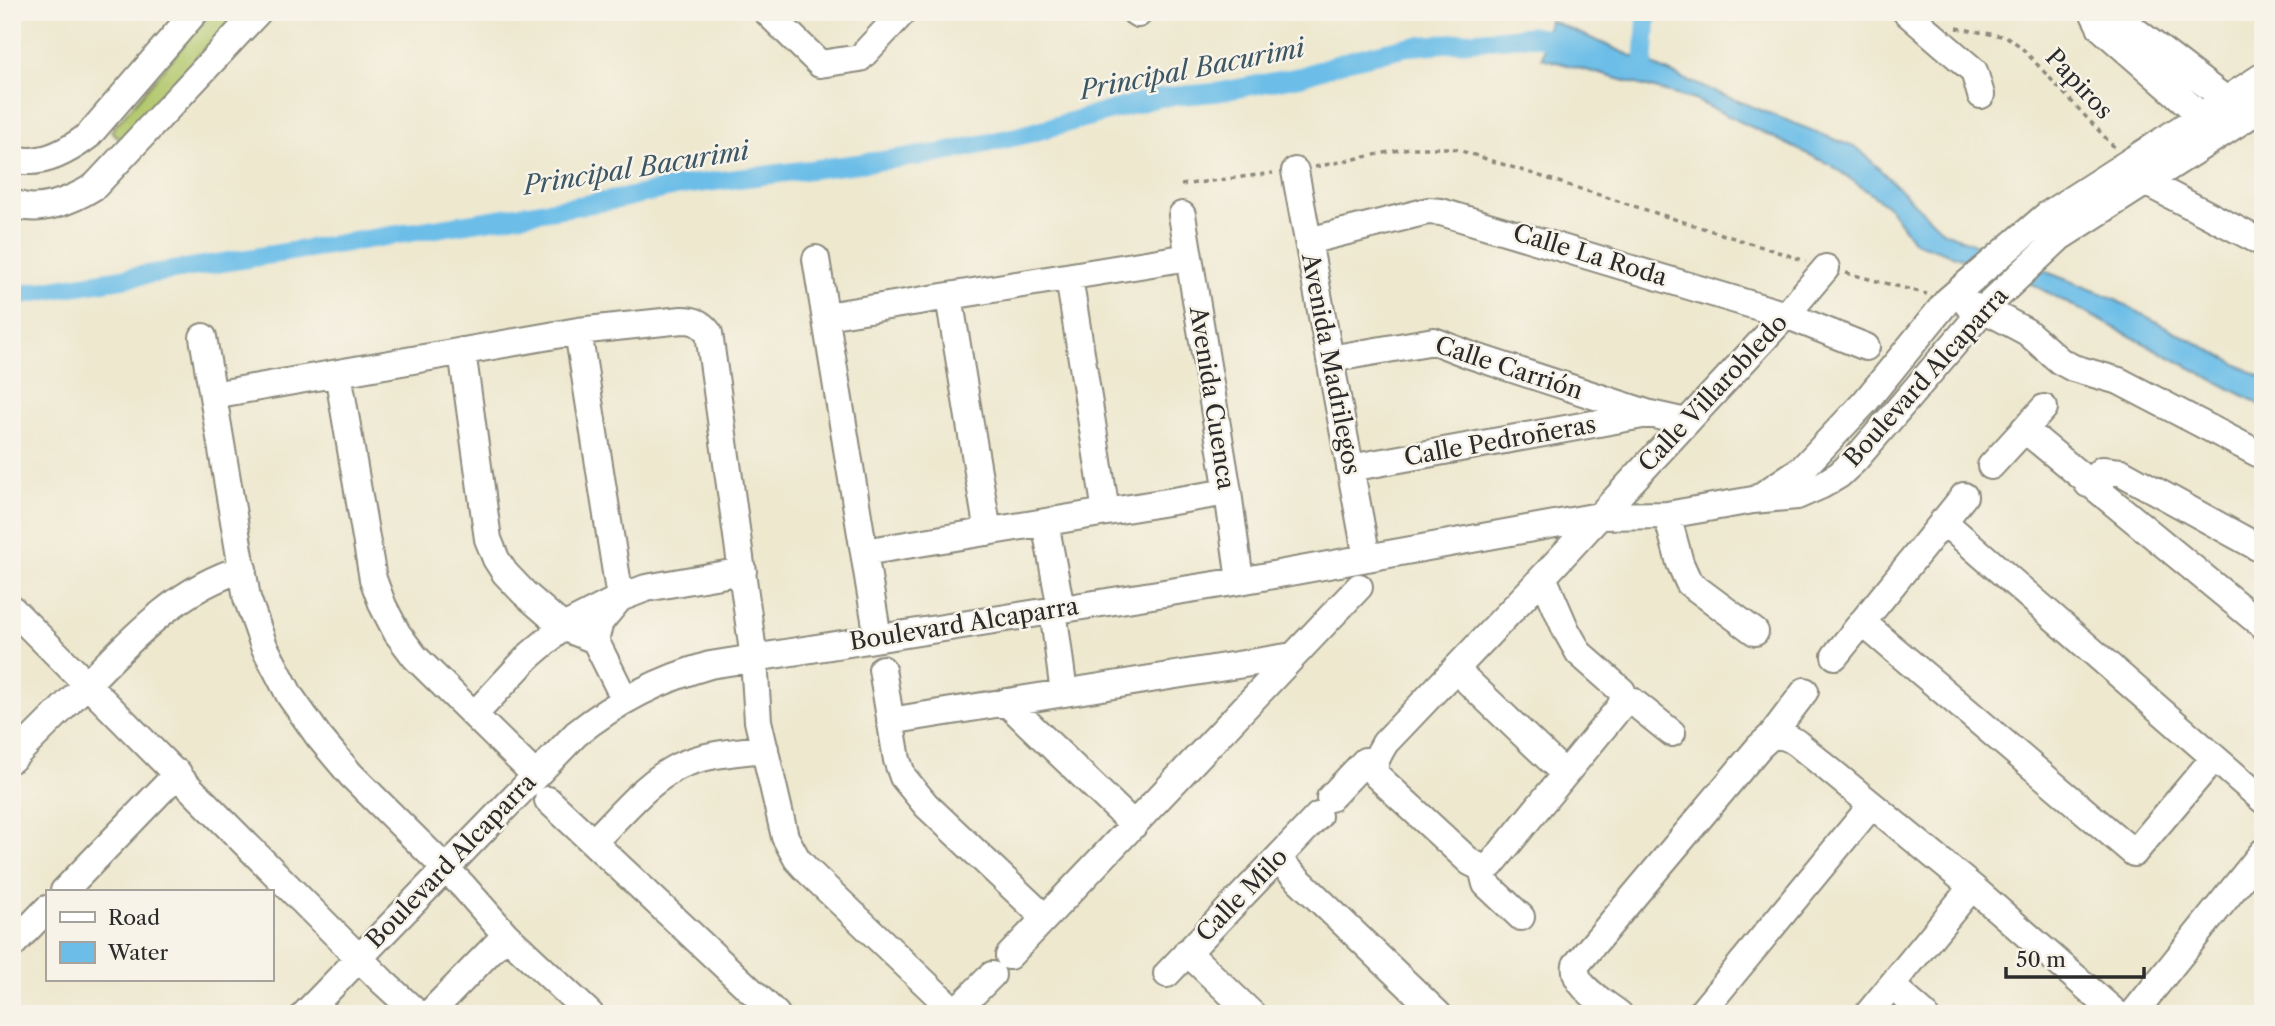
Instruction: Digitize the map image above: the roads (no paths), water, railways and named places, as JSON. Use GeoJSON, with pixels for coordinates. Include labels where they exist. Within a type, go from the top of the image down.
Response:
{"type":"FeatureCollection","features":[{"type":"Feature","properties":{"kind":"street"},"geometry":{"type":"LineString","coordinates":[[12,158],[23,162],[46,159],[69,150],[88,136],[195,12]]}},
{"type":"Feature","properties":{"kind":"street"},"geometry":{"type":"LineString","coordinates":[[12,202],[36,208],[78,197],[95,186],[258,12]]}},
{"type":"Feature","properties":{"kind":"street"},"geometry":{"type":"LineString","coordinates":[[767,12],[820,64],[860,58],[903,12]]}},
{"type":"Feature","properties":{"kind":"street"},"geometry":{"type":"LineString","coordinates":[[1906,12],[1974,71],[1981,95]]}},
{"type":"Feature","properties":{"kind":"street"},"geometry":{"type":"LineString","coordinates":[[2093,12],[2101,28],[2211,124]]}},
{"type":"Feature","properties":{"kind":"street"},"geometry":{"type":"LineString","coordinates":[[2111,12],[2226,99],[2255,112]]}},
{"type":"Feature","properties":{"kind":"street"},"geometry":{"type":"LineString","coordinates":[[2211,124],[2226,99],[2263,76]]}},
{"type":"Feature","properties":{"kind":"street"},"geometry":{"type":"LineString","coordinates":[[2255,112],[2211,124],[2137,172],[2263,243]]}},
{"type":"Feature","properties":{"kind":"street"},"geometry":{"type":"LineString","coordinates":[[88,136],[114,165]]}},
{"type":"Feature","properties":{"kind":"street","name":"Avenida Madrilegos"},"geometry":{"type":"LineString","coordinates":[[1295,171],[1367,558]]}},
{"type":"Feature","properties":{"kind":"street","name":"Boulevard Alcaparra"},"geometry":{"type":"LineString","coordinates":[[1753,500],[1803,468],[1866,402],[1956,294],[2023,236],[2048,215],[2137,172]]}},
{"type":"Feature","properties":{"kind":"street","name":"Boulevard Alcaparra"},"geometry":{"type":"LineString","coordinates":[[304,1014],[534,774],[576,734],[625,700],[678,674],[710,665],[1240,581],[1599,516],[1667,515],[1753,500],[1797,496],[1810,491],[1839,475],[1855,460],[1989,304],[2050,246],[2137,172]]}},
{"type":"Feature","properties":{"kind":"street","name":"Calle La Roda"},"geometry":{"type":"LineString","coordinates":[[1308,241],[1428,211],[1441,212],[1786,315],[1866,347]]}},
{"type":"Feature","properties":{"kind":"street","name":"Avenida Cuenca"},"geometry":{"type":"LineString","coordinates":[[1182,215],[1240,581]]}},
{"type":"Feature","properties":{"kind":"street"},"geometry":{"type":"LineString","coordinates":[[826,316],[1189,257]]}},
{"type":"Feature","properties":{"kind":"street"},"geometry":{"type":"LineString","coordinates":[[816,258],[877,638]]}},
{"type":"Feature","properties":{"kind":"street","name":"Calle Villarobledo"},"geometry":{"type":"LineString","coordinates":[[1375,761],[1385,743],[1543,577],[1786,315],[1826,268]]}},
{"type":"Feature","properties":{"kind":"street"},"geometry":{"type":"LineString","coordinates":[[1069,277],[1106,512]]}},
{"type":"Feature","properties":{"kind":"street"},"geometry":{"type":"LineString","coordinates":[[1956,294],[1989,304],[2067,365],[2119,381],[2263,456]]}},
{"type":"Feature","properties":{"kind":"street"},"geometry":{"type":"LineString","coordinates":[[948,297],[988,532]]}},
{"type":"Feature","properties":{"kind":"street"},"geometry":{"type":"LineString","coordinates":[[213,395],[579,331],[682,320],[693,320],[703,325],[709,333],[743,571],[754,659],[758,721],[785,837],[797,859],[946,1003],[950,1013],[958,1009],[1001,965],[1359,587]]}},
{"type":"Feature","properties":{"kind":"street"},"geometry":{"type":"LineString","coordinates":[[579,331],[620,598],[600,622],[595,640],[625,700]]}},
{"type":"Feature","properties":{"kind":"street"},"geometry":{"type":"LineString","coordinates":[[203,337],[247,598],[264,646],[290,696],[319,737],[351,775],[463,886],[506,935],[590,1014]]}},
{"type":"Feature","properties":{"kind":"street","name":"Calle Carrión"},"geometry":{"type":"LineString","coordinates":[[1330,359],[1434,341],[1650,414],[1686,422]]}},
{"type":"Feature","properties":{"kind":"street"},"geometry":{"type":"LineString","coordinates":[[462,351],[488,538],[496,559],[524,593],[564,628],[595,640]]}},
{"type":"Feature","properties":{"kind":"street"},"geometry":{"type":"LineString","coordinates":[[338,373],[373,579],[383,606],[397,633],[415,657],[534,774]]}},
{"type":"Feature","properties":{"kind":"street"},"geometry":{"type":"LineString","coordinates":[[1991,466],[2044,408]]}},
{"type":"Feature","properties":{"kind":"street","name":"Calle Pedroñeras"},"geometry":{"type":"LineString","coordinates":[[1350,468],[1650,414]]}},
{"type":"Feature","properties":{"kind":"street"},"geometry":{"type":"LineString","coordinates":[[2024,429],[2263,626]]}},
{"type":"Feature","properties":{"kind":"street"},"geometry":{"type":"LineString","coordinates":[[2088,484],[2102,470],[2121,472],[2263,550]]}},
{"type":"Feature","properties":{"kind":"street"},"geometry":{"type":"LineString","coordinates":[[864,552],[1228,492]]}},
{"type":"Feature","properties":{"kind":"street"},"geometry":{"type":"LineString","coordinates":[[1835,656],[1964,496]]}},
{"type":"Feature","properties":{"kind":"street"},"geometry":{"type":"LineString","coordinates":[[1667,515],[1680,563],[1689,583],[1755,632]]}},
{"type":"Feature","properties":{"kind":"street"},"geometry":{"type":"LineString","coordinates":[[1943,521],[2263,800]]}},
{"type":"Feature","properties":{"kind":"street"},"geometry":{"type":"LineString","coordinates":[[1045,522],[1073,691]]}},
{"type":"Feature","properties":{"kind":"street"},"geometry":{"type":"LineString","coordinates":[[12,759],[141,630],[174,603],[222,575],[243,569]]}},
{"type":"Feature","properties":{"kind":"street"},"geometry":{"type":"LineString","coordinates":[[474,715],[529,656],[564,628],[620,598],[646,588],[743,571]]}},
{"type":"Feature","properties":{"kind":"street"},"geometry":{"type":"LineString","coordinates":[[1375,761],[1373,768],[1376,775],[1470,862],[1482,868],[1491,865],[1620,707],[1623,699],[1622,691],[1579,653],[1543,577]]}},
{"type":"Feature","properties":{"kind":"street"},"geometry":{"type":"LineString","coordinates":[[12,609],[418,1014]]}},
{"type":"Feature","properties":{"kind":"street"},"geometry":{"type":"LineString","coordinates":[[1862,622],[2134,853],[2214,758]]}},
{"type":"Feature","properties":{"kind":"street"},"geometry":{"type":"LineString","coordinates":[[890,721],[1293,656]]}},
{"type":"Feature","properties":{"kind":"street"},"geometry":{"type":"LineString","coordinates":[[882,668],[897,760],[903,777],[926,805],[1045,918]]}},
{"type":"Feature","properties":{"kind":"street"},"geometry":{"type":"LineString","coordinates":[[1455,669],[1565,774]]}},
{"type":"Feature","properties":{"kind":"street"},"geometry":{"type":"LineString","coordinates":[[1614,1012],[1578,981],[1576,965],[1771,736],[1805,691]]}},
{"type":"Feature","properties":{"kind":"street"},"geometry":{"type":"LineString","coordinates":[[1623,699],[1632,701],[1672,733]]}},
{"type":"Feature","properties":{"kind":"street"},"geometry":{"type":"LineString","coordinates":[[1006,702],[1134,824]]}},
{"type":"Feature","properties":{"kind":"street"},"geometry":{"type":"LineString","coordinates":[[1771,736],[1789,738],[1972,887],[2117,1014]]}},
{"type":"Feature","properties":{"kind":"street"},"geometry":{"type":"LineString","coordinates":[[593,842],[648,788],[679,766],[715,755],[765,749]]}},
{"type":"Feature","properties":{"kind":"street","name":"Calle Milo"},"geometry":{"type":"LineString","coordinates":[[1167,974],[1277,859],[1365,761],[1375,761]]}},
{"type":"Feature","properties":{"kind":"street"},"geometry":{"type":"LineString","coordinates":[[65,890],[178,773]]}},
{"type":"Feature","properties":{"kind":"street"},"geometry":{"type":"LineString","coordinates":[[548,800],[776,1014]]}},
{"type":"Feature","properties":{"kind":"street"},"geometry":{"type":"LineString","coordinates":[[1700,1014],[1871,806]]}},
{"type":"Feature","properties":{"kind":"street"},"geometry":{"type":"LineString","coordinates":[[2133,1014],[2263,852]]}},
{"type":"Feature","properties":{"kind":"street"},"geometry":{"type":"LineString","coordinates":[[1277,859],[1438,1014]]}},
{"type":"Feature","properties":{"kind":"street"},"geometry":{"type":"LineString","coordinates":[[1482,868],[1486,884],[1521,917]]}},
{"type":"Feature","properties":{"kind":"street"},"geometry":{"type":"LineString","coordinates":[[1868,1014],[1972,887]]}},
{"type":"Feature","properties":{"kind":"street"},"geometry":{"type":"LineString","coordinates":[[12,945],[46,910]]}},
{"type":"Feature","properties":{"kind":"street"},"geometry":{"type":"LineString","coordinates":[[429,1014],[506,935]]}},
{"type":"Feature","properties":{"kind":"street"},"geometry":{"type":"LineString","coordinates":[[1187,952],[1252,1014]]}},
{"type":"Feature","properties":{"kind":"street"},"geometry":{"type":"LineString","coordinates":[[1892,986],[1924,1014]]}},
{"type":"Feature","properties":{"kind":"water"},"geometry":{"type":"Polygon","coordinates":[[[1549,20],[1703,87],[1859,149],[1944,232],[2108,296],[2263,378],[2263,406],[2022,279],[1914,242],[1889,207],[1831,165],[1695,100],[1542,58],[1549,20]]]}},
{"type":"Feature","properties":{"kind":"waterway"},"geometry":{"type":"LineString","coordinates":[[1643,75],[1647,12]]}},
{"type":"Feature","properties":{"kind":"waterway","name":"Principal Bacurimi"},"geometry":{"type":"LineString","coordinates":[[12,296],[620,199],[678,186],[942,153],[1019,136],[1156,98],[1219,92],[1302,76],[1347,61],[1405,47],[1529,36],[1544,38],[1569,50]]}}]}
